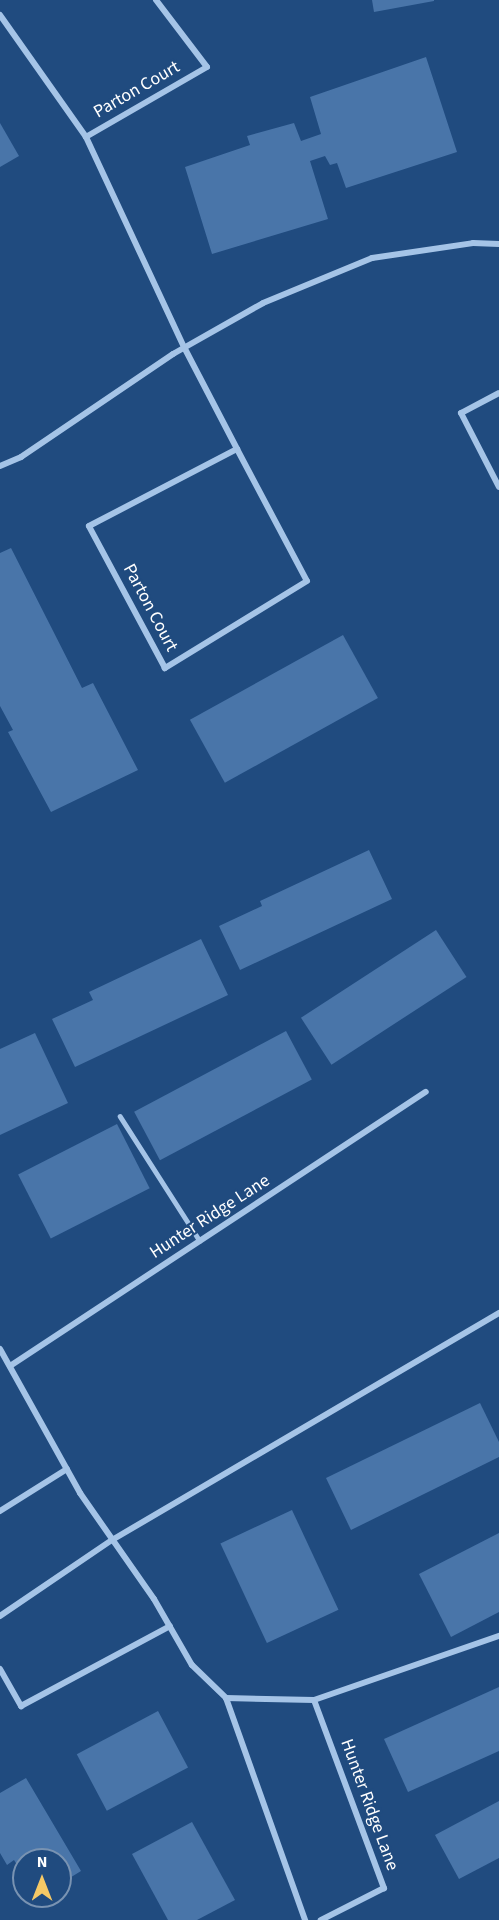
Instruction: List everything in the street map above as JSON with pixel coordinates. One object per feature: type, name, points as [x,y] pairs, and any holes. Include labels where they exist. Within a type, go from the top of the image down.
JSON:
[{"type":"street","name":"Parton Court","points":[[156,0],[207,67],[86,138],[184,347],[307,581],[165,668],[89,526],[237,449]]},
{"type":"street","points":[[0,15],[86,138]]},
{"type":"street","points":[[0,466],[21,457],[184,347],[263,303],[372,258],[473,243],[499,243]]},
{"type":"street","points":[[499,393],[460,413],[499,487]]},
{"type":"street","name":"Hunter Ridge Lane","points":[[10,1366],[426,1092]]},
{"type":"street","points":[[0,1616],[112,1539],[499,1313]]},
{"type":"street","points":[[0,1349],[67,1469],[170,1626],[192,1665],[226,1698],[305,1920]]},
{"type":"street","points":[[0,1511],[67,1469]]},
{"type":"street","points":[[0,1669],[21,1706],[170,1626]]},
{"type":"street","points":[[226,1698],[314,1700],[499,1636]]},
{"type":"street","name":"Hunter Ridge Lane","points":[[314,1700],[384,1888],[321,1920]]},
{"type":"lane","points":[[120,1116],[200,1241]]},
{"type":"building","points":[[372,0],[434,0],[434,1],[374,12]]},
{"type":"building","points":[[426,57],[457,152],[346,188],[337,163],[330,165],[325,156],[310,161],[328,219],[212,254],[185,167],[250,145],[247,136],[294,123],[301,141],[321,134],[310,97]]},
{"type":"building","points":[[0,123],[19,156],[0,167]]},
{"type":"building","points":[[11,548],[82,688],[93,683],[138,770],[51,812],[8,732],[13,730],[0,706],[0,553]]},
{"type":"building","points":[[343,635],[378,698],[225,783],[190,720]]},
{"type":"building","points":[[369,850],[392,899],[240,970],[219,926],[262,906],[260,901]]},
{"type":"building","points":[[436,930],[466,977],[331,1065],[301,1018]]},
{"type":"building","points":[[201,939],[228,995],[75,1067],[52,1019],[93,1000],[89,992]]},
{"type":"building","points":[[286,1031],[312,1080],[160,1160],[134,1112]]},
{"type":"building","points":[[35,1033],[68,1103],[0,1135],[0,1049]]},
{"type":"building","points":[[117,1124],[150,1188],[51,1239],[18,1174]]},
{"type":"building","points":[[480,1403],[499,1442],[499,1457],[351,1530],[326,1478]]},
{"type":"building","points":[[292,1510],[338,1610],[267,1643],[220,1543]]},
{"type":"building","points":[[499,1533],[499,1612],[451,1637],[419,1574]]},
{"type":"building","points":[[499,1687],[499,1751],[408,1792],[384,1739]]},
{"type":"building","points":[[158,1711],[188,1768],[107,1811],[77,1754]]},
{"type":"building","points":[[26,1778],[67,1848],[12,1848],[12,1861],[7,1865],[0,1853],[0,1793]]},
{"type":"building","points":[[499,1801],[499,1858],[459,1879],[435,1835]]},
{"type":"building","points":[[192,1822],[235,1900],[197,1920],[168,1920],[132,1854]]},
{"type":"building","points":[[72,1856],[81,1871],[72,1877]]}]
